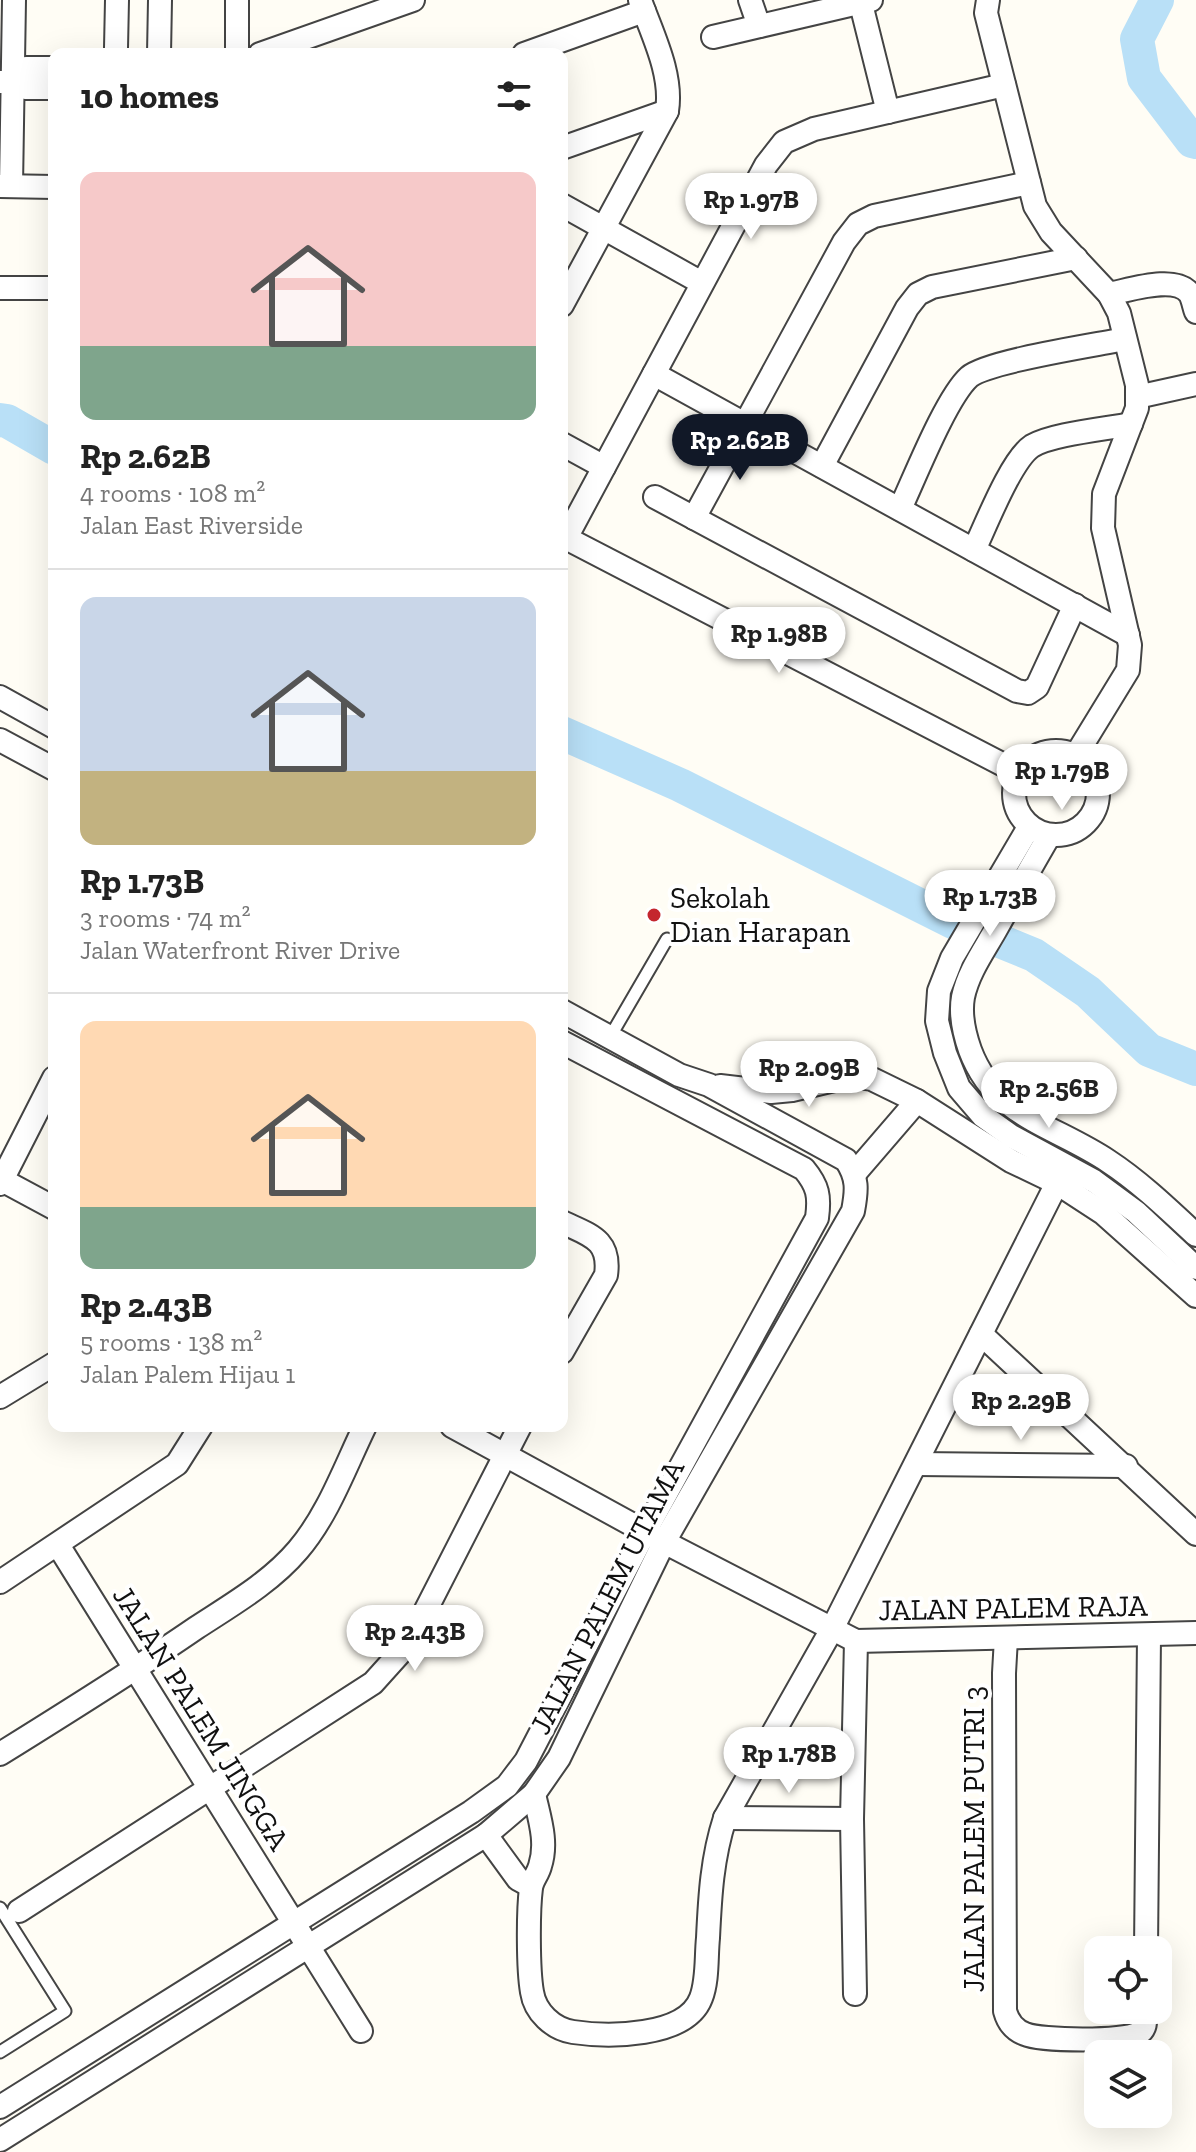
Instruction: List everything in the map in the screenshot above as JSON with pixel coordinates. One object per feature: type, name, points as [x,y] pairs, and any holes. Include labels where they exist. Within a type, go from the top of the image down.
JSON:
[{"type":"street","points":[[14,0],[6,82],[6,186],[48,187]]},
{"type":"street","points":[[116,48],[117,0]]},
{"type":"street","points":[[159,48],[160,0]]},
{"type":"street","points":[[237,0],[237,48]]},
{"type":"street","points":[[277,48],[413,0]]},
{"type":"street","points":[[750,0],[759,26]]},
{"type":"street","points":[[988,0],[986,13],[1035,206],[1051,232],[1109,294],[1119,313],[1137,385],[1137,408],[1104,494],[1103,528],[1130,645],[1128,670],[1076,755]]},
{"type":"street","points":[[713,37],[864,1],[888,112]]},
{"type":"street","points":[[539,48],[642,6],[669,95],[667,111],[568,294]]},
{"type":"street","points":[[6,82],[26,68],[48,68]]},
{"type":"street","points":[[6,82],[25,88],[48,88]]},
{"type":"street","points":[[568,530],[766,165],[784,142],[814,129],[1004,85]]},
{"type":"street","points":[[568,146],[667,111]]},
{"type":"street","points":[[694,518],[844,242],[858,224],[874,216],[1029,183]]},
{"type":"street","points":[[568,208],[702,283]]},
{"type":"street","points":[[822,466],[907,308],[918,294],[932,287],[1076,258]]},
{"type":"street","points":[[1109,294],[1169,283],[1182,286],[1191,295],[1196,312]]},
{"type":"street","points":[[0,288],[48,288]]},
{"type":"street","points":[[900,509],[954,395],[970,376],[994,366],[1125,339]]},
{"type":"street","points":[[654,374],[1128,635]]},
{"type":"street","points":[[1137,397],[1196,384]]},
{"type":"street","points":[[974,550],[1016,463],[1031,447],[1047,440],[1131,424]]},
{"type":"street","points":[[568,447],[604,467]]},
{"type":"street","points":[[655,497],[1017,691],[1028,693],[1037,687],[1075,605]]},
{"type":"street","points":[[568,539],[1019,773]]},
{"type":"street","points":[[0,697],[48,724]]},
{"type":"street","points":[[0,740],[48,766]]},
{"type":"street","points":[[1060,751],[1076,755],[1090,767],[1098,783],[1099,801],[1092,818],[1080,829],[1065,836],[1039,831],[1020,816],[1014,802],[1014,787],[1019,773],[1029,760],[1044,753],[1060,751]]},
{"type":"street","points":[[1039,831],[988,895],[952,958],[939,991],[937,1021],[945,1053],[959,1088],[983,1116],[1011,1136],[1094,1181],[1136,1212],[1196,1268]]},
{"type":"street","points":[[1039,831],[1009,906],[973,969],[963,996],[962,1019],[980,1075],[1000,1098],[1024,1115],[1107,1160],[1152,1194],[1196,1235]]},
{"type":"street","points":[[568,1014],[679,1075],[709,1085],[846,1160],[857,1180],[917,1101]]},
{"type":"street","name":"JALAN PALEM UTAMA","points":[[3,2138],[486,1835],[534,1794],[569,1738],[655,1537],[817,1218],[820,1198],[816,1184],[804,1169],[568,1045]]},
{"type":"street","points":[[709,1085],[771,1092],[851,1076],[872,1079],[917,1101],[1011,1161],[1057,1183],[1103,1213],[1196,1296]]},
{"type":"street","points":[[48,1090],[1,1181],[48,1205]]},
{"type":"street","name":"JALAN PALEM UTAMA","points":[[0,2107],[471,1812],[513,1779],[655,1537],[853,1211],[857,1180]]},
{"type":"street","points":[[534,1794],[543,1834],[541,1865],[531,1886],[532,1994],[544,2017],[567,2031],[600,2035],[656,2030],[693,2012],[701,1999],[705,1976],[712,1872],[716,1845],[725,1818],[832,1629],[1057,1183]]},
{"type":"street","points":[[568,1225],[595,1238],[605,1249],[608,1260],[606,1275],[568,1342]]},
{"type":"street","points":[[981,1334],[1196,1534]]},
{"type":"street","points":[[0,1397],[48,1368]]},
{"type":"street","points":[[0,1582],[177,1464],[197,1432]]},
{"type":"street","points":[[0,1754],[135,1670],[253,1591],[297,1551],[322,1514],[362,1432]]},
{"type":"street","name":"JALAN PALEM RAJA","points":[[463,1432],[655,1537],[856,1641],[1196,1633]]},
{"type":"street","points":[[10,1910],[363,1692],[392,1665],[419,1626],[517,1432]]},
{"type":"street","points":[[916,1464],[1126,1466]]},
{"type":"street","name":"JALAN PALEM JINGGA","points":[[58,1545],[293,1922]]},
{"type":"street","points":[[1146,1936],[1149,1636]]},
{"type":"street","name":"JALAN PALEM PUTRI 3","points":[[1006,1638],[1004,1871],[1005,2011],[1008,2020],[1015,2029],[1030,2036],[1119,2038],[1141,2032],[1145,2024]]},
{"type":"street","points":[[855,1994],[852,1819],[856,1641]]},
{"type":"street","points":[[725,1818],[852,1819]]},
{"type":"street","points":[[486,1835],[508,1868],[518,1879],[531,1886]]},
{"type":"street","points":[[293,1922],[361,2031]]},
{"type":"lane","points":[[610,1037],[667,939]]},
{"type":"lane","points":[[0,2052],[65,2011],[10,1910]]},
{"type":"waterway","points":[[1157,0],[1137,39],[1144,78],[1192,141],[1196,142]]},
{"type":"waterway","points":[[0,420],[48,445]]},
{"type":"waterway","points":[[568,736],[680,785],[953,922],[1034,955],[1088,992],[1149,1050],[1196,1069]]},
{"type":"place","name":"Sekolah Dian Harapan","points":[[654,915]]}]
